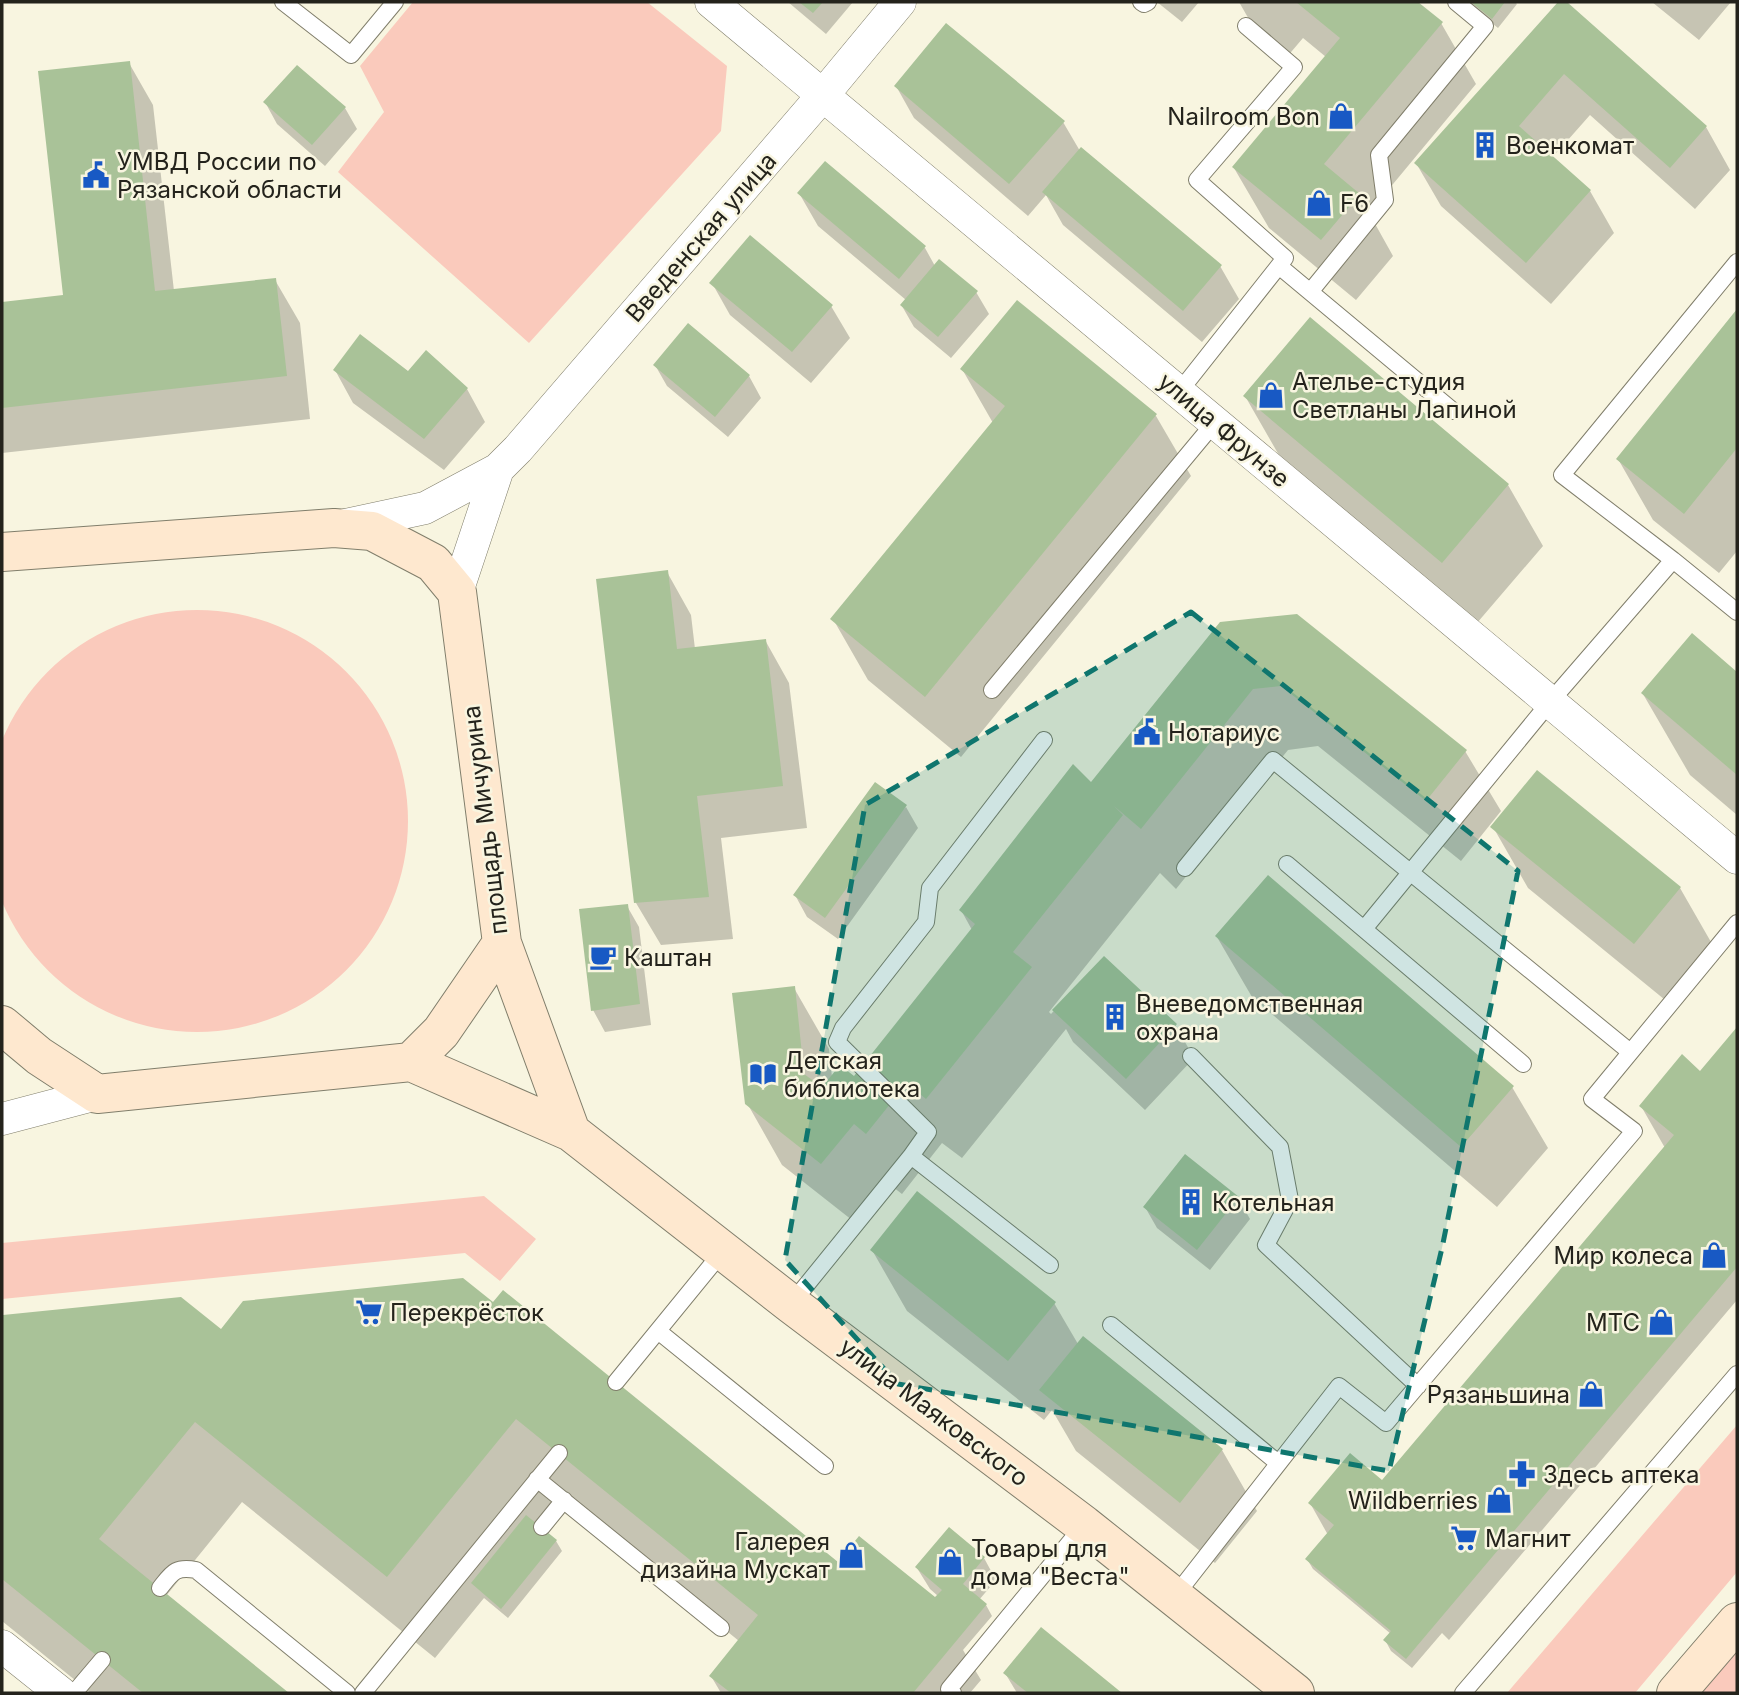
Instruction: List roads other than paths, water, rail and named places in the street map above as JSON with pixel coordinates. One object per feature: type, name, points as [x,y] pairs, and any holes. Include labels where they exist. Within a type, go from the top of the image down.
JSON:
[{"type":"street","name":"улица Фрунзе","points":[[711,2],[1737,858]]},
{"type":"street","name":"Введенская улица","points":[[334,528],[425,508],[498,469],[519,449],[900,2]]},
{"type":"street","name":"Введенская улица","points":[[457,592],[498,469]]},
{"type":"street","points":[[2,552],[334,528],[372,531],[433,563],[457,592]]},
{"type":"street","name":"площадь Мичурина","points":[[411,1062],[441,1032],[502,943],[457,592]]},
{"type":"street","points":[[502,943],[571,1132]]},
{"type":"street","points":[[2,1025],[38,1056],[97,1094]]},
{"type":"street","points":[[2,1119],[97,1094],[411,1062]]},
{"type":"street","name":"улица Маяковского","points":[[411,1062],[571,1132],[791,1304],[1084,1525],[1295,1693]]},
{"type":"street","points":[[1676,1693],[1737,1622]]},
{"type":"street","points":[[2,1646],[61,1693]]},
{"type":"lane","points":[[284,2],[351,55],[395,2]]},
{"type":"lane","points":[[1141,2],[1147,2]]},
{"type":"lane","points":[[1310,292],[1385,200],[1379,155],[1485,26],[1456,2]]},
{"type":"lane","points":[[1179,392],[1285,258],[1197,180],[1294,67],[1245,26]]},
{"type":"lane","points":[[1737,262],[1562,475],[1737,612]]},
{"type":"lane","points":[[1279,266],[1453,411]]},
{"type":"lane","points":[[992,690],[1215,422]]},
{"type":"lane","points":[[1364,929],[1550,702],[1673,560]]},
{"type":"lane","points":[[791,1304],[928,1132],[837,1042],[844,1028],[926,922],[930,888],[1044,740]]},
{"type":"lane","points":[[1185,868],[1273,760],[1629,1052]]},
{"type":"lane","points":[[1287,864],[1523,1064]]},
{"type":"lane","points":[[1175,1596],[1339,1386],[1386,1423],[1634,1131],[1592,1099],[1737,923]]},
{"type":"lane","points":[[1191,1056],[1280,1147],[1290,1200],[1266,1245],[1418,1386]]},
{"type":"lane","points":[[911,1156],[1050,1265]]},
{"type":"lane","points":[[616,1382],[723,1251]]},
{"type":"lane","points":[[1111,1325],[1278,1463]]},
{"type":"lane","points":[[658,1331],[825,1466]]},
{"type":"lane","points":[[1463,1693],[1737,1374]]},
{"type":"lane","points":[[363,1693],[559,1453]]},
{"type":"lane","points":[[537,1479],[721,1628]]},
{"type":"lane","points":[[542,1527],[564,1500]]},
{"type":"lane","points":[[949,1692],[1084,1525]]},
{"type":"lane","points":[[160,1588],[173,1572],[183,1567],[196,1570],[347,1693]]},
{"type":"lane","points":[[74,1693],[102,1660]]},
{"type":"place","name":"Nailroom Bon","points":[[1341,116]]},
{"type":"place","name":"Военкомат","points":[[1485,145]]},
{"type":"place","name":"УМВД России по Рязанской области","points":[[96,175]]},
{"type":"place","name":"F6","points":[[1319,203]]},
{"type":"place","name":"Ателье-студия Светланы Лапиной","points":[[1271,395]]},
{"type":"place","name":"Нотариус","points":[[1147,732]]},
{"type":"place","name":"Каштан","points":[[603,957]]},
{"type":"place","name":"Вневедомственная охрана","points":[[1115,1017]]},
{"type":"place","name":"Детская библиотека","points":[[763,1074]]},
{"type":"place","name":"Котельная","points":[[1191,1202]]},
{"type":"place","name":"Мир колеса","points":[[1714,1255]]},
{"type":"place","name":"Перекрёсток","points":[[369,1312]]},
{"type":"place","name":"МТС","points":[[1661,1322]]},
{"type":"place","name":"Рязаньшина","points":[[1591,1394]]},
{"type":"place","name":"Здесь аптека","points":[[1522,1474]]},
{"type":"place","name":"Wildberries","points":[[1499,1500]]},
{"type":"place","name":"Магнит","points":[[1464,1538]]},
{"type":"place","name":"Галерея дизайна Мускат","points":[[851,1555]]},
{"type":"place","name":"Товары для дома \"Веста\"","points":[[950,1562]]}]
